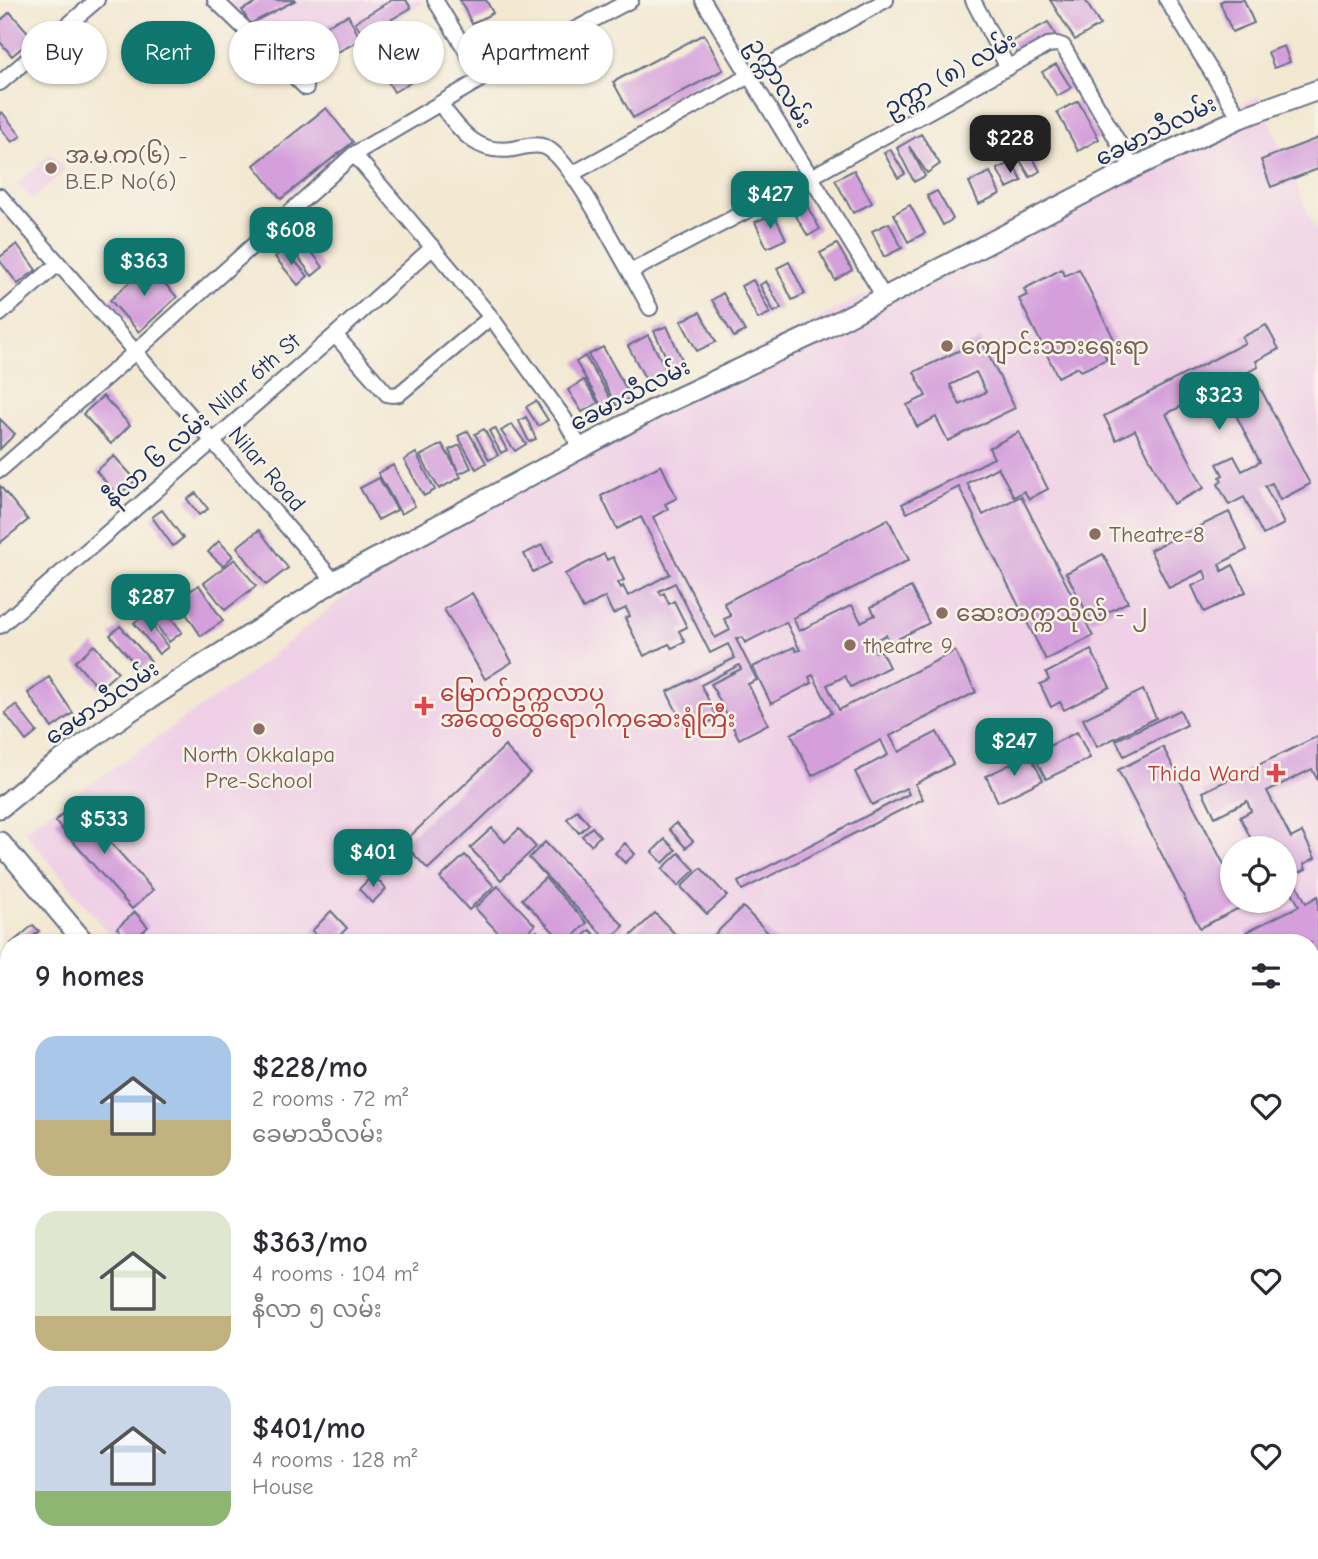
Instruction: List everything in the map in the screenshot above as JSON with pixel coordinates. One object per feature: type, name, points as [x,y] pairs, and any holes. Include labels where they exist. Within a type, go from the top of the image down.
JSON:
[{"type":"main road","name":"ခေမာသီလမ်း","points":[[0,808],[39,776],[130,712],[334,581],[656,408],[812,335],[1133,168],[1240,118],[1318,90]]},
{"type":"main road","points":[[0,842],[77,934]]},
{"type":"street","points":[[0,83],[97,0]]},
{"type":"street","points":[[215,0],[306,88]]},
{"type":"street","points":[[435,0],[458,37]]},
{"type":"street","points":[[591,21],[631,0]]},
{"type":"street","name":"ဥက္ကာလမ်း","points":[[703,0],[884,297]]},
{"type":"street","points":[[572,174],[887,0]]},
{"type":"street","points":[[973,0],[1007,68]]},
{"type":"street","points":[[1167,0],[1240,118]]},
{"type":"street","name":"ဥက္ကာ (၈) လမ်း","points":[[630,272],[811,177],[1048,45],[1063,46],[1133,168]]},
{"type":"street","points":[[0,470],[354,154],[473,84]]},
{"type":"street","points":[[440,104],[460,129],[481,146],[492,150],[505,150],[532,145],[544,146],[552,151],[572,174],[650,308]]},
{"type":"street","points":[[354,154],[491,317],[564,418],[580,448]]},
{"type":"street","name":"Nilar Road","points":[[2,202],[334,581]]},
{"type":"street","name":"နီလာ ၆ လမ်း Nilar 6th St","points":[[0,626],[335,335],[432,247]]},
{"type":"street","points":[[0,314],[58,264]]},
{"type":"street","points":[[335,335],[387,394],[393,395],[398,394],[491,317]]},
{"type":"shaded area","points":[[232,0],[419,0],[422,4],[391,21],[353,21],[353,42],[339,50],[339,21],[242,21],[227,6]]},
{"type":"shaded area","name":"ဆေးတက္ကသိုလ် - ၂","points":[[1259,95],[1318,236],[1318,934],[109,934],[23,830],[249,674],[466,497]]},
{"type":"shaded area","points":[[51,154],[65,170],[32,200],[17,184]]},
{"type":"building","points":[[261,0],[296,0],[256,21],[248,21],[242,10]]},
{"type":"building","points":[[392,0],[406,0],[411,8],[389,21],[357,21]]},
{"type":"building","points":[[460,0],[486,0],[493,13],[478,21],[470,21]]},
{"type":"building","points":[[1050,0],[1085,0],[1100,25],[1075,40]]},
{"type":"building","points":[[1244,0],[1254,23],[1232,32],[1220,2]]},
{"type":"building","points":[[10,12],[21,24],[21,48],[12,56],[0,42],[0,21]]},
{"type":"building","points":[[348,15],[353,25],[353,44],[339,51],[339,21],[336,21]]},
{"type":"building","points":[[1048,22],[1057,38],[1020,58],[1011,42]]},
{"type":"building","points":[[704,34],[723,70],[633,118],[613,82]]},
{"type":"building","points":[[1284,46],[1290,62],[1274,68],[1268,52]]},
{"type":"building","points":[[1056,64],[1071,88],[1057,96],[1042,72]]},
{"type":"building","points":[[389,84],[408,84],[394,92]]},
{"type":"building","points":[[1078,101],[1099,139],[1078,151],[1057,112]]},
{"type":"building","points":[[326,108],[353,142],[281,199],[254,165]]},
{"type":"building","points":[[2,112],[21,136],[12,142],[0,127]]},
{"type":"building","points":[[921,134],[940,164],[927,173],[909,146],[925,176],[914,182],[897,148]]},
{"type":"building","points":[[1318,138],[1318,169],[1271,187],[1261,160]]},
{"type":"building","points":[[890,149],[905,174],[898,178],[884,153]]},
{"type":"building","points":[[1028,149],[1040,171],[1030,177],[1017,155]]},
{"type":"building","points":[[1012,162],[1022,181],[1007,188],[997,169]]},
{"type":"building","points":[[854,170],[872,203],[853,213],[835,180]]},
{"type":"building","points":[[990,172],[1000,194],[979,204],[969,182]]},
{"type":"building","points":[[937,191],[953,219],[943,225],[927,196]]},
{"type":"building","points":[[803,199],[820,229],[808,236],[790,206]]},
{"type":"building","points":[[910,205],[925,233],[908,242],[894,214]]},
{"type":"building","points":[[774,214],[786,239],[767,248],[755,222]]},
{"type":"building","points":[[889,223],[902,248],[884,257],[872,231]]},
{"type":"building","points":[[299,235],[323,267],[312,276],[288,243]]},
{"type":"building","points":[[17,244],[36,270],[18,284],[0,261],[0,257]]},
{"type":"building","points":[[837,244],[852,270],[835,280],[820,253]]},
{"type":"building","points":[[284,249],[308,276],[298,285],[275,257]]},
{"type":"building","points":[[789,262],[805,294],[792,300],[777,268]]},
{"type":"building","points":[[148,265],[177,297],[139,332],[110,300]]},
{"type":"building","points":[[1062,269],[1065,276],[1079,269],[1118,347],[1104,354],[1107,359],[1081,371],[1078,367],[1058,377],[1019,299],[1027,295],[1024,289]]},
{"type":"building","points":[[753,280],[770,313],[758,319],[741,286]]},
{"type":"building","points":[[766,281],[781,308],[774,312],[760,285]]},
{"type":"building","points":[[723,293],[745,331],[734,337],[712,300]]},
{"type":"building","points":[[700,312],[716,342],[697,351],[681,321]]},
{"type":"building","points":[[1266,325],[1279,349],[1256,361],[1258,367],[1244,374],[1248,382],[1255,378],[1310,484],[1280,500],[1272,483],[1265,486],[1284,524],[1263,535],[1244,497],[1229,505],[1218,484],[1223,475],[1217,464],[1234,456],[1242,471],[1260,462],[1221,386],[1166,414],[1204,488],[1173,504],[1135,430],[1116,440],[1104,416],[1245,343],[1242,337]]},
{"type":"building","points":[[667,326],[684,364],[672,370],[654,331]]},
{"type":"building","points":[[648,335],[667,371],[647,382],[628,346]]},
{"type":"building","points":[[981,340],[1015,408],[948,441],[936,417],[917,427],[907,405],[926,396],[914,372]],"holes":[[[976,372],[986,392],[960,405],[950,385]]]},
{"type":"building","points":[[603,347],[631,397],[617,406],[588,355]]},
{"type":"building","points":[[585,356],[613,403],[603,408],[576,362]]},
{"type":"building","points":[[584,380],[598,403],[582,412],[568,390]]},
{"type":"building","points":[[103,396],[130,425],[111,444],[83,414]]},
{"type":"building","points":[[536,401],[548,420],[538,426],[526,407]]},
{"type":"building","points":[[526,417],[536,439],[529,442],[519,421]]},
{"type":"building","points":[[0,419],[15,434],[0,449]]},
{"type":"building","points":[[512,424],[526,444],[515,451],[501,431]]},
{"type":"building","points":[[495,428],[507,450],[501,453],[489,431]]},
{"type":"building","points":[[484,429],[498,455],[489,460],[475,434]]},
{"type":"building","points":[[468,431],[486,463],[476,469],[458,436]]},
{"type":"building","points":[[1019,432],[1048,489],[1029,499],[1024,491],[1014,497],[998,467],[967,483],[983,515],[1021,496],[1093,636],[1046,660],[959,487],[907,513],[902,504],[994,458],[989,448]]},
{"type":"building","points":[[442,444],[461,477],[439,489],[420,456]]},
{"type":"building","points":[[460,445],[471,468],[459,474],[449,450]]},
{"type":"building","points":[[416,453],[435,490],[424,496],[404,460]]},
{"type":"building","points":[[114,456],[136,480],[118,496],[96,471]]},
{"type":"building","points":[[393,465],[415,506],[401,514],[378,473]]},
{"type":"building","points":[[661,465],[677,498],[665,504],[668,509],[653,517],[715,638],[730,630],[724,619],[731,616],[724,603],[888,519],[909,560],[793,618],[799,631],[852,605],[861,622],[875,615],[871,607],[911,587],[929,623],[890,643],[886,635],[871,642],[876,652],[880,649],[889,667],[851,687],[845,676],[827,685],[839,710],[955,651],[976,692],[890,736],[899,752],[937,732],[953,764],[915,784],[923,799],[742,890],[738,882],[909,794],[906,788],[872,805],[855,772],[888,755],[881,740],[812,776],[791,734],[832,713],[813,675],[809,677],[812,683],[771,704],[753,667],[794,647],[796,651],[800,650],[786,622],[745,643],[742,637],[736,639],[757,680],[748,684],[768,724],[739,739],[711,684],[741,669],[739,665],[701,685],[717,718],[688,734],[667,692],[735,658],[728,644],[710,653],[675,583],[659,591],[661,595],[664,593],[669,604],[674,601],[687,627],[679,631],[685,642],[672,648],[669,644],[644,656],[625,618],[630,616],[626,608],[613,614],[605,597],[583,609],[565,574],[604,554],[607,560],[613,557],[624,580],[618,583],[621,588],[623,586],[628,596],[670,574],[641,517],[617,529],[601,496]]},
{"type":"building","points":[[379,478],[397,510],[378,520],[360,488]]},
{"type":"building","points":[[0,486],[28,520],[0,543]]},
{"type":"building","points":[[196,493],[208,509],[199,515],[187,499]]},
{"type":"building","points":[[162,510],[183,538],[173,546],[152,517]]},
{"type":"building","points":[[1229,512],[1247,550],[1219,564],[1222,571],[1233,565],[1246,592],[1204,612],[1192,586],[1207,579],[1204,571],[1169,588],[1150,550]]},
{"type":"building","points":[[259,530],[288,568],[266,585],[237,547]]},
{"type":"building","points":[[219,541],[233,556],[223,566],[208,552]]},
{"type":"building","points":[[542,545],[551,563],[533,572],[524,554]]},
{"type":"building","points":[[1103,554],[1128,602],[1091,621],[1066,573]]},
{"type":"building","points":[[235,559],[256,586],[225,610],[204,583]]},
{"type":"building","points":[[199,585],[223,621],[201,636],[177,600]]},
{"type":"building","points":[[472,593],[512,662],[485,679],[444,609]]},
{"type":"building","points":[[160,603],[182,632],[169,642],[147,613]]},
{"type":"building","points":[[144,615],[168,647],[159,654],[134,623]]},
{"type":"building","points":[[120,626],[151,661],[140,670],[110,635]]},
{"type":"building","points":[[94,645],[118,672],[99,689],[75,662]]},
{"type":"building","points":[[1091,650],[1110,687],[1064,710],[1060,702],[1051,707],[1040,684],[1049,680],[1046,673]]},
{"type":"building","points":[[49,677],[73,713],[52,728],[28,693]]},
{"type":"building","points":[[1143,690],[1156,718],[1097,747],[1083,719]]},
{"type":"building","points":[[16,705],[37,732],[26,741],[5,713]]},
{"type":"building","points":[[1180,710],[1187,725],[1124,756],[1116,740]]},
{"type":"building","points":[[1077,732],[1090,758],[1046,779],[1033,754]]},
{"type":"building","points":[[1318,736],[1318,781],[1312,769],[1267,791],[1290,836],[1250,836],[1240,817],[1251,811],[1247,801],[1215,817],[1203,792]]},
{"type":"building","points":[[505,746],[530,773],[428,869],[403,843]]},
{"type":"building","points":[[1163,747],[1220,857],[1220,913],[1229,913],[1200,928],[1118,770]]},
{"type":"building","points":[[1030,755],[1043,780],[998,802],[986,776]]},
{"type":"building","points":[[75,803],[153,890],[132,909],[55,821]]},
{"type":"building","points":[[577,810],[589,824],[579,833],[567,819]]},
{"type":"building","points":[[676,823],[693,841],[686,848],[669,829]]},
{"type":"building","points":[[592,827],[600,836],[591,845],[582,836]]},
{"type":"building","points":[[492,828],[505,842],[519,829],[536,847],[501,880],[470,848]]},
{"type":"building","points":[[1302,832],[1315,858],[1304,864],[1306,869],[1297,874],[1297,836],[1295,836]]},
{"type":"building","points":[[665,839],[676,850],[663,863],[652,852]]},
{"type":"building","points":[[545,842],[624,926],[615,934],[601,934],[529,858]]},
{"type":"building","points":[[625,843],[635,854],[625,863],[615,853]]},
{"type":"building","points":[[679,853],[695,870],[678,886],[662,869]]},
{"type":"building","points":[[465,855],[494,886],[469,910],[440,878]]},
{"type":"building","points":[[701,868],[727,896],[707,914],[681,887]]},
{"type":"building","points":[[373,875],[386,889],[372,903],[359,889]]},
{"type":"building","points":[[545,878],[587,923],[575,934],[555,934],[522,899]]},
{"type":"building","points":[[1297,884],[1306,903],[1318,896],[1318,934],[1246,932],[1285,913],[1297,913]]},
{"type":"building","points":[[498,886],[535,925],[526,934],[500,934],[475,908]]},
{"type":"building","points":[[743,907],[769,934],[715,934]]},
{"type":"building","points":[[331,911],[347,928],[341,934],[315,934],[312,931]]},
{"type":"building","points":[[135,912],[148,927],[140,934],[122,934],[117,928]]},
{"type":"building","points":[[655,913],[675,934],[633,934]]},
{"type":"building","points":[[33,925],[39,931],[36,934],[22,934]]},
{"type":"place","name":"အ.မ.က(၆) - B.E.P No(6)","points":[[51,168]]},
{"type":"place","name":"ကျောင်းသားရေးရာ","points":[[947,346]]},
{"type":"place","name":"Theatre-8","points":[[1095,534]]},
{"type":"place","name":"ဆေးတက္ကသိုလ် - ၂","points":[[942,613]]},
{"type":"place","name":"theatre 9","points":[[850,645]]},
{"type":"place","name":"မြောက်ဥက္ကလာပ အထွေထွေရောဂါကုဆေးရုံကြီး","points":[[424,706]]},
{"type":"place","name":"North Okkalapa Pre-School","points":[[259,729]]},
{"type":"place","name":"Thida Ward","points":[[1276,773]]}]
